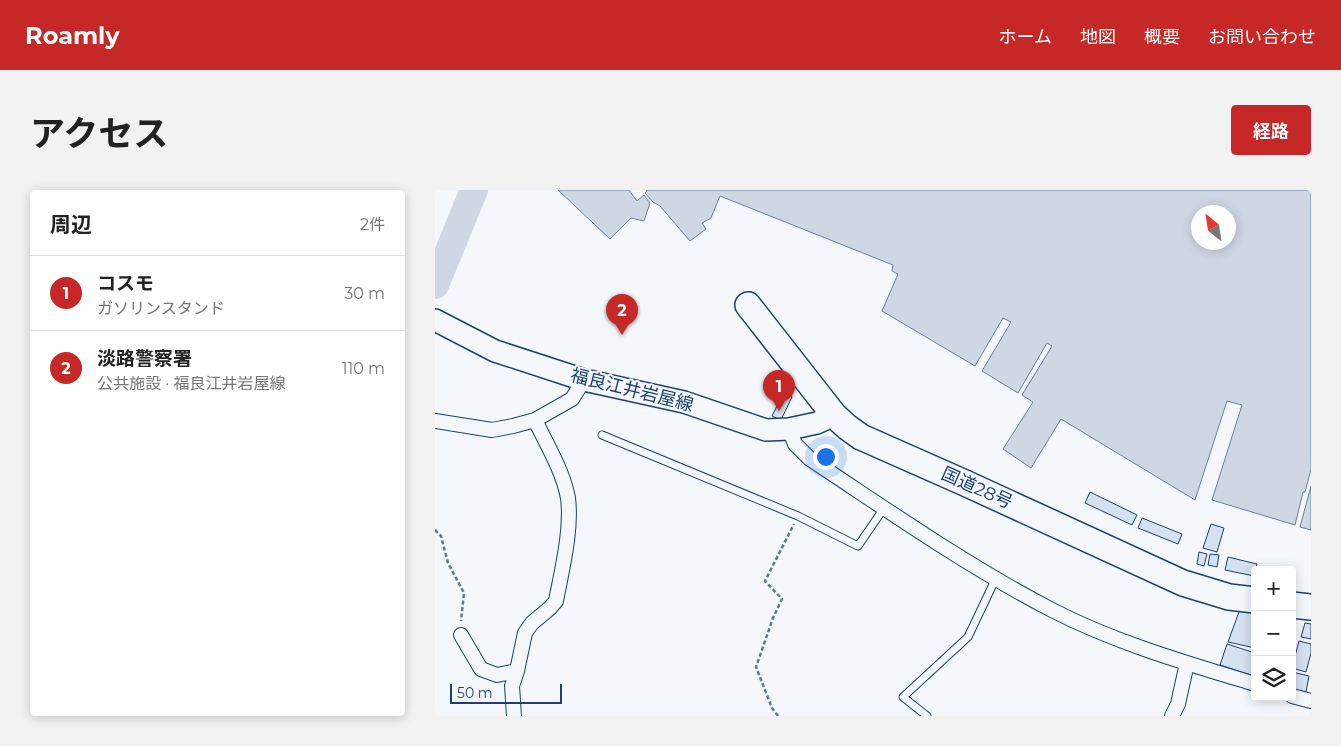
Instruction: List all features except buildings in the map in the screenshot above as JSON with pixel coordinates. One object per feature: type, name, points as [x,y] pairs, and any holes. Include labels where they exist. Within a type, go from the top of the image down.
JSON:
[{"type":"highway","name":"国道28号","points":[[748,305],[834,416],[861,437],[965,482],[1183,583],[1229,597],[1251,600]]},
{"type":"highway","points":[[1296,605],[1311,607]]},
{"type":"main road","name":"福良江井岩屋線","points":[[435,320],[495,351],[584,380],[684,402],[766,430],[789,429],[817,423],[834,416]]},
{"type":"street","points":[[435,420],[492,430],[513,426],[535,420],[571,399],[584,380]]},
{"type":"street","points":[[514,716],[512,686],[525,633],[532,623],[551,608],[556,601],[567,538],[568,498],[561,476],[535,420]]},
{"type":"street","points":[[789,429],[795,444],[810,459],[996,578],[1052,610],[1124,641],[1251,683]]},
{"type":"street","points":[[461,635],[481,669],[497,675],[517,671]]},
{"type":"street","points":[[1172,716],[1178,704],[1187,663]]},
{"type":"street","points":[[1296,697],[1311,701]]},
{"type":"lane","points":[[602,435],[798,516],[858,546],[885,508]]},
{"type":"lane","points":[[927,716],[903,697],[968,637],[996,578]]},
{"type":"path","points":[[778,716],[772,708],[756,667],[773,618],[782,599],[765,581],[798,516]]},
{"type":"path","points":[[435,530],[441,536],[448,563],[464,593],[461,635]]},
{"type":"shaded area","points":[[558,190],[629,190],[637,201],[644,195],[650,203],[644,221],[631,218],[610,239]]},
{"type":"shaded area","points":[[646,190],[1311,190],[1311,469],[1295,525],[1212,500],[1242,405],[1227,401],[1195,500],[1061,419],[1031,468],[1003,449],[1033,402],[1022,395],[1052,346],[1047,343],[1018,393],[982,371],[1011,322],[1003,318],[975,366],[882,311],[898,274],[892,271],[893,265],[720,196],[711,218],[702,223],[706,229],[690,241],[660,206],[653,202],[645,193]]},
{"type":"shaded area","points":[[1311,486],[1311,530],[1300,527]]},
{"type":"waterway","points":[[435,285],[474,190]]},
{"type":"place","name":"淡路警察署","points":[[622,335]]},
{"type":"place","name":"コスモ","points":[[779,411]]}]
